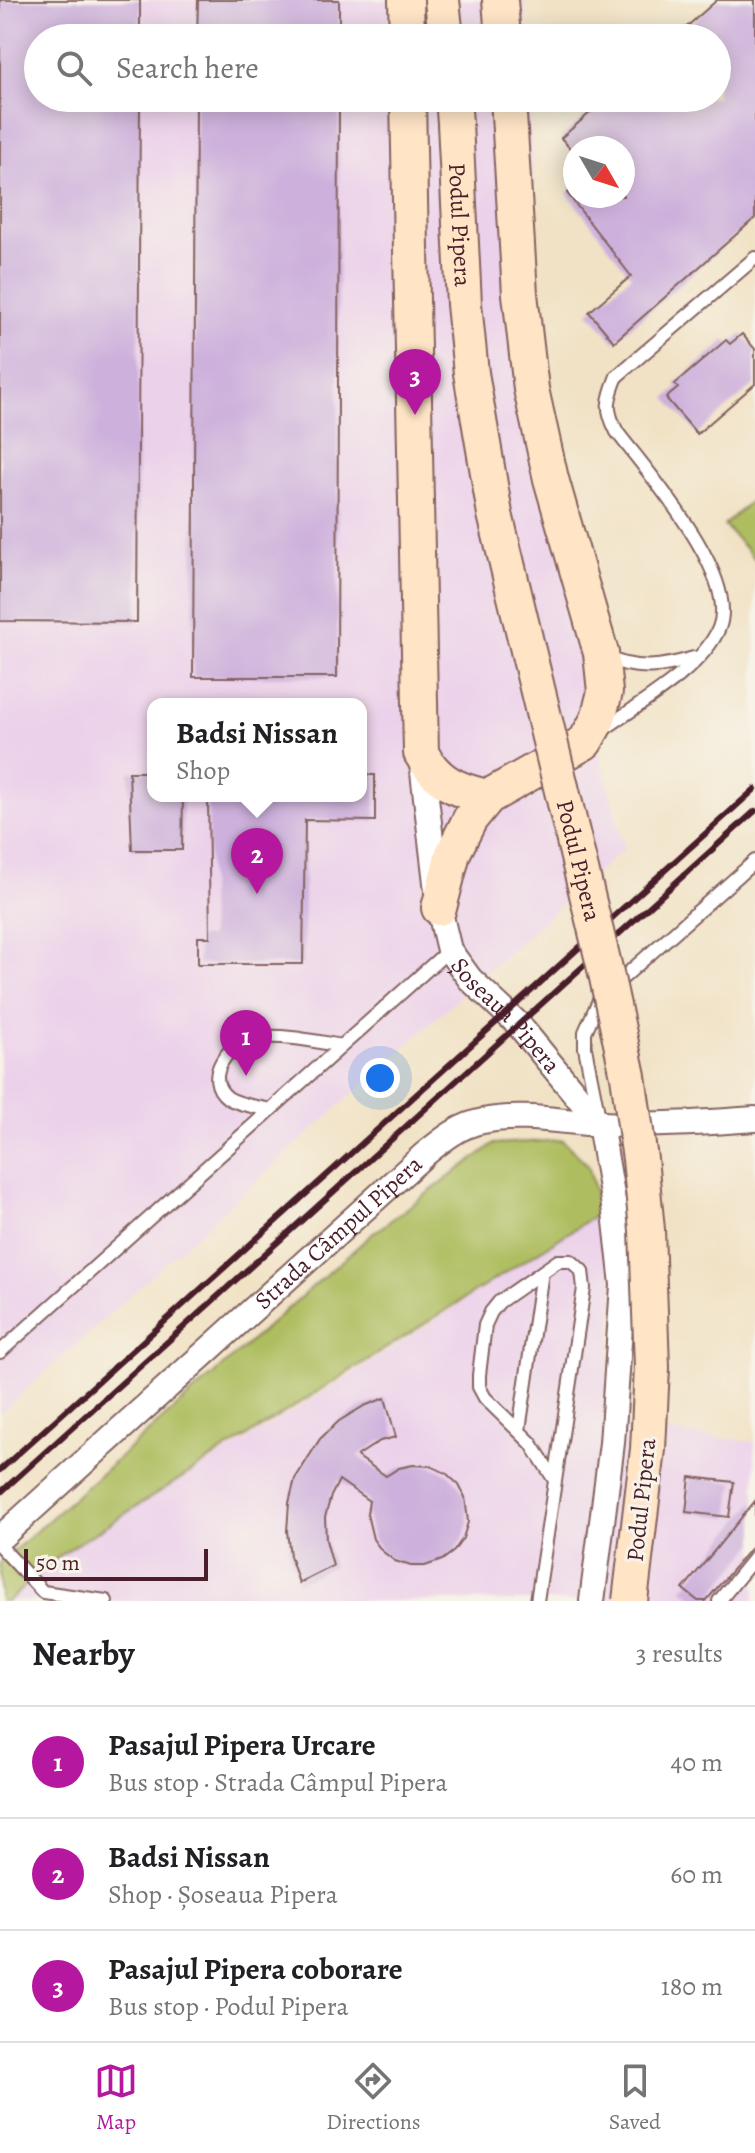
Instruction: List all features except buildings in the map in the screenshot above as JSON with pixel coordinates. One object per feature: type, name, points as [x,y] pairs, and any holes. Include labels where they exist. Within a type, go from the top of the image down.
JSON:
[{"type":"main road","points":[[406,0],[407,24]]},
{"type":"main road","points":[[442,0],[445,24]]},
{"type":"main road","points":[[456,24],[457,0]]},
{"type":"main road","points":[[500,0],[502,24]]},
{"type":"main road","points":[[408,112],[421,753],[428,766],[446,783],[465,792],[488,797]]},
{"type":"main road","name":"Podul Pipera","points":[[454,112],[464,304],[480,438],[499,530],[606,973],[628,1076],[640,1159],[648,1243],[652,1367],[648,1449],[630,1601]]},
{"type":"main road","points":[[439,908],[457,844],[470,819],[488,797],[585,742],[603,705],[605,676],[601,653],[551,479],[531,389],[520,294],[509,112]]},
{"type":"street","name":"Șoseaua Pipera","points":[[421,753],[439,908],[449,950],[470,979],[518,1024],[600,1124]]},
{"type":"street","name":"Strada Câmpul Pipera","points":[[0,1538],[441,1141],[460,1128],[502,1118],[600,1124],[689,1124],[755,1119]]},
{"type":"street","points":[[592,1601],[612,1443],[623,1285],[615,1212],[600,1124]]},
{"type":"lane","points":[[585,742],[667,684],[697,658],[719,628],[722,611],[721,593],[699,542],[617,432],[608,414],[609,395],[617,376],[755,258]]},
{"type":"lane","points":[[601,653],[618,662],[642,667],[668,666],[697,658]]},
{"type":"lane","points":[[600,1124],[585,1048],[585,1032],[600,998],[755,861]]},
{"type":"lane","points":[[0,1352],[449,950]]},
{"type":"lane","points":[[270,1110],[227,1097],[220,1087],[221,1060],[229,1050],[242,1041],[272,1037],[342,1046]]},
{"type":"lane","points":[[537,1601],[584,1288],[582,1271],[571,1261],[558,1261],[499,1302],[485,1325],[479,1387],[485,1398],[519,1430],[554,1479]]},
{"type":"lane","points":[[519,1430],[542,1272]]},
{"type":"lane","points":[[0,1546],[43,1592],[106,1601]]},
{"type":"lane","points":[[719,1601],[755,1557]]},
{"type":"shaded area","points":[[0,0],[525,0],[526,24],[24,24],[24,112],[530,112],[539,358],[554,423],[599,752],[624,848],[0,1413]]},
{"type":"shaded area","points":[[601,1212],[612,1254],[614,1307],[603,1425],[755,1442],[755,1601],[8,1601],[60,1555],[343,1380]]},
{"type":"green space","points":[[755,497],[755,559],[724,525]]},
{"type":"green space","points":[[562,1140],[588,1165],[601,1212],[60,1555],[8,1601],[0,1601],[0,1563],[371,1235],[494,1144]]},
{"type":"railway","points":[[0,1470],[755,789]]},
{"type":"railway","points":[[0,1493],[755,811]]},
{"type":"place","name":"Pasajul Pipera coborare","points":[[415,415]]},
{"type":"place","name":"Badsi Nissan","points":[[257,894]]},
{"type":"place","name":"Pasajul Pipera Urcare","points":[[246,1076]]}]
